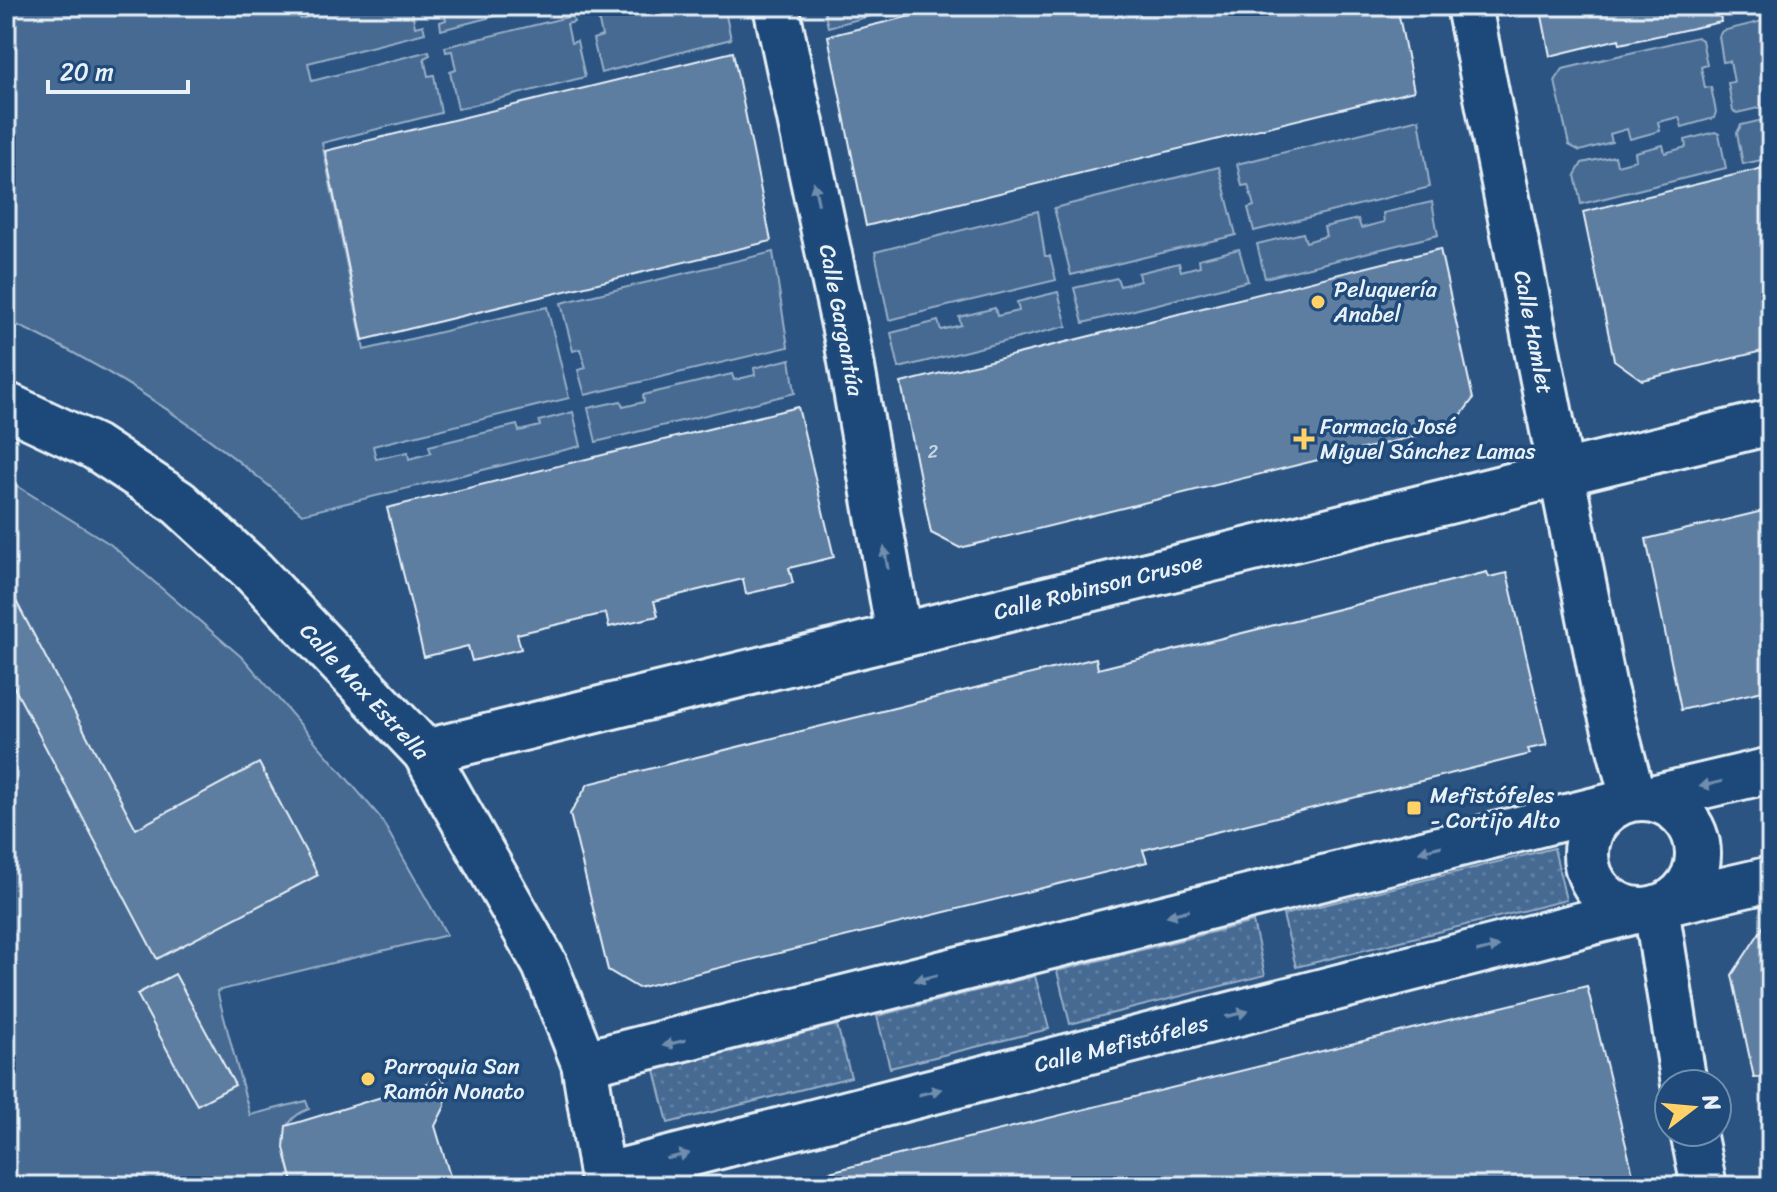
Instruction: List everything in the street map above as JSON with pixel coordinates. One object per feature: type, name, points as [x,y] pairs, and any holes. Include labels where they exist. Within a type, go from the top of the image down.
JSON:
[{"type":"street","name":"Calle Gargantúa","points":[[776,6],[847,339],[899,635]]},
{"type":"street","name":"Calle Hamlet","points":[[1469,6],[1604,688],[1633,800]]},
{"type":"street","name":"Calle Max Estrella","points":[[6,405],[95,447],[178,502],[253,571],[425,752],[545,965],[584,1063],[603,1181]]},
{"type":"street","name":"Calle Robinson Crusoe","points":[[425,752],[1771,422]]},
{"type":"street","points":[[584,1063],[1633,800],[1771,770]]},
{"type":"street","points":[[1633,800],[1673,807],[1689,822],[1698,844],[1697,867],[1688,887],[1655,907],[1619,905],[1602,893],[1591,876],[1587,856],[1589,836],[1599,818],[1633,800]]},
{"type":"street","name":"Calle Mefistófeles","points":[[603,1181],[1771,879]]},
{"type":"street","points":[[1655,907],[1681,1068]]},
{"type":"street","points":[[1696,1148],[1704,1186]]},
{"type":"shaded area","points":[[6,6],[297,6],[300,19],[352,6],[411,6],[415,27],[423,25],[425,33],[308,63],[312,81],[429,51],[430,55],[424,58],[428,76],[434,75],[441,113],[322,143],[364,350],[547,307],[569,398],[373,446],[376,459],[408,452],[409,459],[431,453],[429,446],[517,425],[519,431],[540,426],[539,421],[573,412],[581,446],[302,514],[234,458],[162,406],[86,360],[6,320]]},
{"type":"shaded area","points":[[443,6],[535,6],[441,30],[440,22],[446,20]]},
{"type":"shaded area","points":[[610,6],[724,6],[731,39],[601,73],[593,39],[602,36],[598,17],[589,19],[588,11]]},
{"type":"shaded area","points":[[823,6],[909,6],[828,27]]},
{"type":"shaded area","points":[[572,16],[574,22],[567,24],[571,43],[577,41],[585,77],[458,109],[450,72],[456,70],[452,51],[446,52],[445,47]]},
{"type":"shaded area","points":[[1771,19],[1771,105],[1737,113],[1733,111],[1728,83],[1734,82],[1730,61],[1723,62],[1719,36],[1722,31]]},
{"type":"shaded area","points":[[1697,37],[1702,40],[1707,65],[1701,67],[1705,88],[1711,87],[1716,112],[1714,118],[1682,127],[1679,117],[1658,122],[1660,131],[1630,139],[1627,129],[1610,134],[1612,142],[1580,151],[1569,145],[1555,81],[1563,69]]},
{"type":"shaded area","points":[[1771,118],[1771,158],[1743,164],[1737,133],[1741,125]]},
{"type":"shaded area","points":[[1419,119],[1430,187],[1254,231],[1248,208],[1254,206],[1248,185],[1242,186],[1237,164]]},
{"type":"shaded area","points":[[1715,132],[1719,134],[1726,168],[1581,204],[1575,175],[1582,163],[1615,156],[1617,165],[1636,160],[1635,152],[1663,145],[1665,153],[1686,147],[1685,140]]},
{"type":"shaded area","points":[[1219,167],[1236,235],[1071,275],[1054,208]]},
{"type":"shaded area","points":[[1432,202],[1438,235],[1265,278],[1257,244],[1303,233],[1306,242],[1326,236],[1324,227],[1358,219],[1361,228],[1384,222],[1383,213]]},
{"type":"shaded area","points":[[1038,211],[1045,256],[1050,256],[1056,280],[889,320],[875,252]]},
{"type":"shaded area","points":[[1239,249],[1248,281],[1083,323],[1074,288],[1117,278],[1120,286],[1140,281],[1138,273],[1179,263],[1181,271],[1200,266],[1199,259]]},
{"type":"shaded area","points":[[773,252],[788,347],[585,395],[578,370],[586,368],[580,349],[573,351],[561,303]]},
{"type":"shaded area","points":[[1058,292],[1067,326],[899,368],[891,333],[938,321],[941,330],[961,325],[959,317],[995,308],[997,316],[1019,311],[1017,302]]},
{"type":"shaded area","points":[[790,359],[795,393],[596,442],[588,408],[621,401],[623,407],[644,402],[643,395],[732,374],[734,380],[755,375],[754,368]]},
{"type":"shaded area","points":[[6,479],[110,544],[245,660],[380,817],[447,935],[217,991],[250,1115],[306,1101],[309,1109],[297,1115],[286,1132],[285,1153],[294,1186],[6,1186]]},
{"type":"shaded area","points":[[1554,848],[1566,900],[1296,967],[1283,915]]},
{"type":"shaded area","points":[[1253,922],[1265,975],[1070,1024],[1057,971]]},
{"type":"shaded area","points":[[1035,976],[1049,1029],[890,1068],[877,1016]]},
{"type":"shaded area","points":[[837,1025],[851,1077],[668,1123],[655,1070]]},
{"type":"building","points":[[952,6],[1397,6],[1414,91],[866,226],[828,36]]},
{"type":"building","points":[[1540,6],[1719,6],[1721,22],[1620,44],[1619,39],[1550,56]]},
{"type":"building","points":[[733,52],[771,241],[363,340],[325,151]]},
{"type":"building","points":[[1771,166],[1771,349],[1642,380],[1614,360],[1583,212]]},
{"type":"building","points":[[1440,249],[1473,399],[1452,427],[960,548],[931,533],[901,383]]},
{"type":"building","points":[[798,407],[834,557],[789,568],[793,583],[746,594],[743,579],[654,601],[658,616],[609,627],[606,613],[517,634],[521,649],[472,661],[468,646],[424,657],[387,508]]},
{"type":"building","points":[[1771,509],[1771,689],[1681,710],[1646,539]]},
{"type":"building","points":[[1487,572],[1489,577],[1507,573],[1547,745],[1528,749],[1530,754],[1143,850],[1147,862],[638,988],[608,970],[570,814],[588,784],[1096,658],[1098,669]]},
{"type":"building","points":[[6,582],[136,829],[259,763],[318,875],[157,959],[6,672]]},
{"type":"building","points":[[1771,915],[1771,1077],[1754,1078],[1732,975]]},
{"type":"building","points":[[175,974],[235,1085],[197,1105],[137,994]]},
{"type":"building","points":[[1587,986],[1636,1186],[831,1186],[829,1172]]},
{"type":"building","points":[[444,1078],[445,1106],[435,1126],[453,1186],[294,1186],[284,1148],[286,1126]]},
{"type":"place","name":"Peluquería Anabel","points":[[1318,302]]},
{"type":"place","name":"Farmacia José Miguel Sánchez Lamas","points":[[1304,439]]},
{"type":"place","name":"Mefistófeles - Cortijo Alto","points":[[1414,808]]},
{"type":"place","name":"Parroquia San Ramón Nonato","points":[[368,1079]]}]
